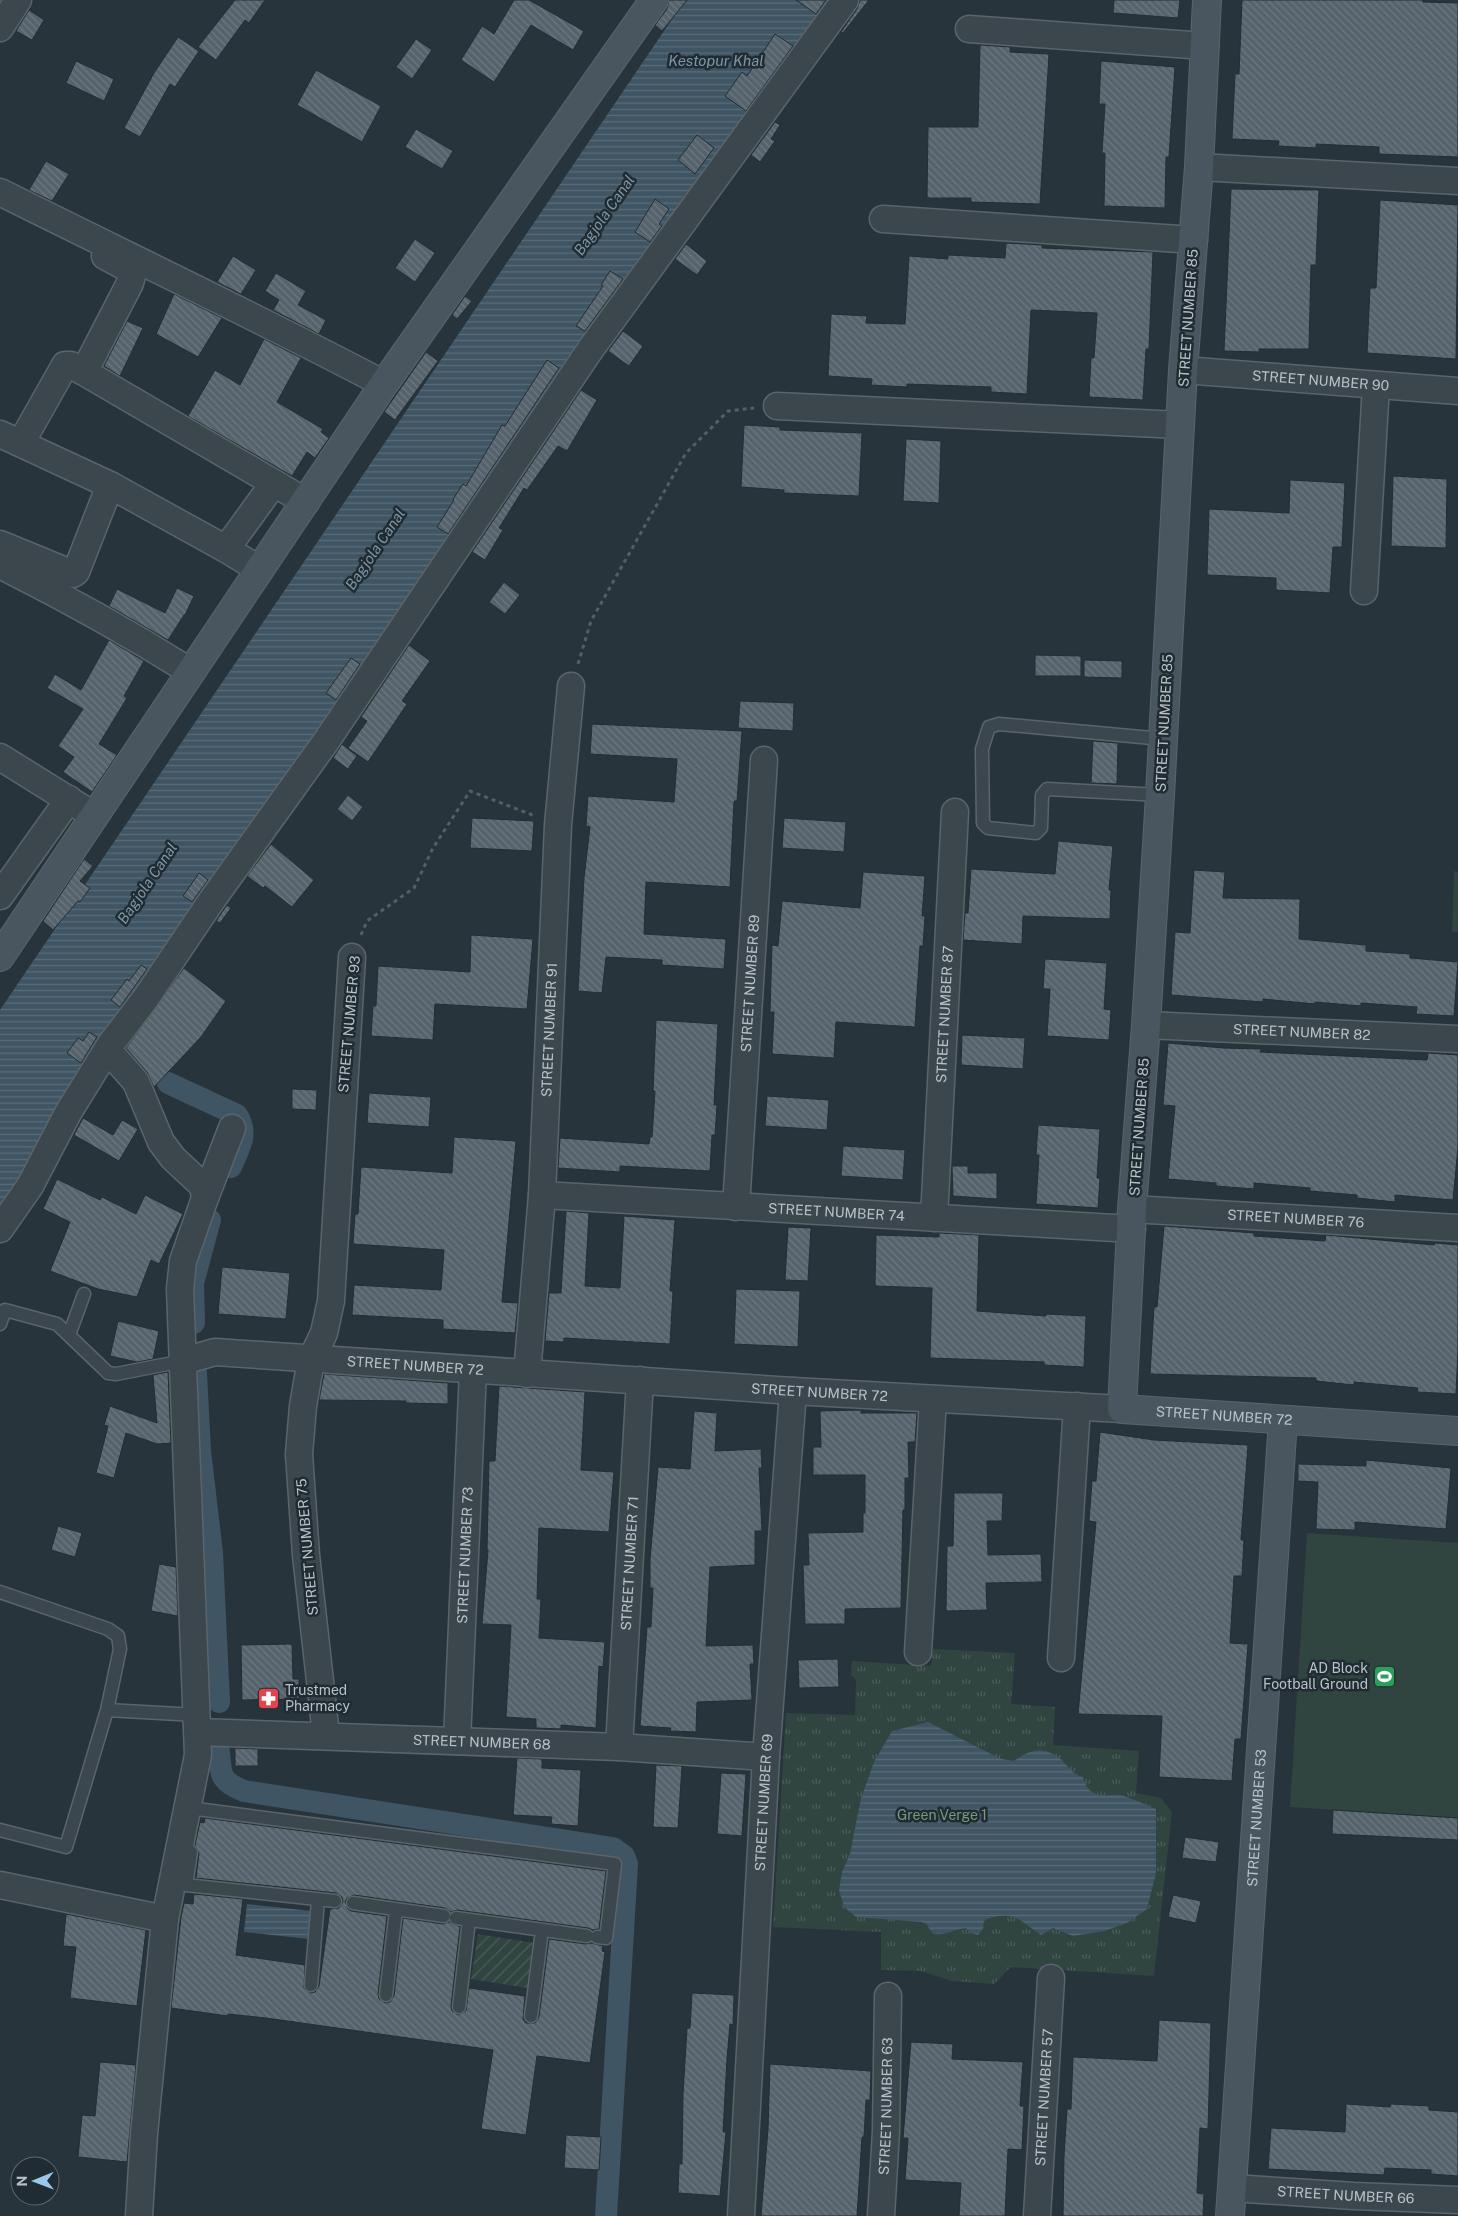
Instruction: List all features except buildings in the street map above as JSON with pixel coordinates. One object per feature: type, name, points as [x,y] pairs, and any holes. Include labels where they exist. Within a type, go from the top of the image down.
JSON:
[{"type":"street","points":[[0,28],[18,0]]},
{"type":"street","points":[[0,957],[384,384],[654,0]]},
{"type":"street","points":[[0,1229],[30,1186],[68,1113],[108,1050],[327,740],[590,350],[845,0]]},
{"type":"street","name":"STREET NUMBER 85","points":[[1122,1409],[1132,1219],[1160,795],[1183,370],[1199,167],[1207,0]]},
{"type":"street","points":[[969,29],[1205,41]]},
{"type":"street","points":[[1199,167],[1458,181]]},
{"type":"street","points":[[0,192],[176,277],[237,311],[309,344],[384,384]]},
{"type":"street","points":[[0,208],[122,264],[131,272],[130,283],[84,372]]},
{"type":"street","points":[[883,219],[1194,240]]},
{"type":"street","points":[[260,570],[226,549],[110,485],[10,439],[60,370],[65,365],[71,365],[306,502]]},
{"type":"street","name":"STREET NUMBER 90","points":[[1183,370],[1458,391]]},
{"type":"street","points":[[1364,591],[1376,385]]},
{"type":"street","points":[[777,406],[1180,425]]},
{"type":"street","points":[[226,549],[274,483]]},
{"type":"street","points":[[0,544],[73,574],[76,572],[110,485]]},
{"type":"street","points":[[0,565],[133,635],[191,672]]},
{"type":"street","name":"STREET NUMBER 91","points":[[527,1374],[542,1195],[558,825],[571,686]]},
{"type":"street","points":[[0,757],[95,816]]},
{"type":"street","name":"STREET NUMBER 89","points":[[736,1207],[764,760]]},
{"type":"street","points":[[4,883],[69,799]]},
{"type":"street","name":"STREET NUMBER 87","points":[[934,1218],[955,812]]},
{"type":"street","name":"STREET NUMBER 93","points":[[312,1360],[324,1332],[331,1301],[352,957]]},
{"type":"street","name":"STREET NUMBER 82","points":[[1146,1025],[1458,1039]]},
{"type":"street","points":[[108,1050],[136,1082],[161,1142],[173,1158],[203,1186],[205,1198]]},
{"type":"street","points":[[138,2216],[165,1919],[198,1734],[181,1275],[183,1261],[232,1128]]},
{"type":"street","name":"STREET NUMBER 74","points":[[542,1195],[934,1218],[1132,1219]]},
{"type":"street","name":"STREET NUMBER 76","points":[[1132,1219],[1458,1228]]},
{"type":"street","name":"STREET NUMBER 72","points":[[183,1361],[215,1352],[527,1374],[1077,1406],[1458,1431]]},
{"type":"street","name":"STREET NUMBER 75","points":[[312,1360],[302,1406],[299,1454],[306,1555],[326,1735]]},
{"type":"street","name":"STREET NUMBER 73","points":[[457,1741],[473,1370]]},
{"type":"street","name":"STREET NUMBER 71","points":[[619,1747],[640,1380]]},
{"type":"street","name":"STREET NUMBER 69","points":[[741,2216],[766,1757],[793,1390]]},
{"type":"street","points":[[918,1652],[933,1399]]},
{"type":"street","points":[[1061,1658],[1077,1406]]},
{"type":"street","name":"STREET NUMBER 53","points":[[1230,2216],[1282,1420]]},
{"type":"street","name":"STREET NUMBER 68","points":[[198,1734],[326,1735],[619,1747],[766,1757]]},
{"type":"street","points":[[0,1885],[165,1919]]},
{"type":"street","name":"STREET NUMBER 57","points":[[1037,2216],[1051,1978]]},
{"type":"street","name":"STREET NUMBER 63","points":[[881,2216],[886,2131],[888,1996]]},
{"type":"street","name":"STREET NUMBER 66","points":[[1232,2188],[1354,2196],[1458,2200]]},
{"type":"lane","points":[[1160,795],[1047,789],[1042,795],[1041,828],[1036,833],[988,828],[983,823],[982,749],[989,728],[999,724],[1163,739]]},
{"type":"lane","points":[[69,1335],[84,1294]]},
{"type":"lane","points":[[0,1324],[3,1310],[57,1324],[108,1373],[116,1374],[183,1361]]},
{"type":"lane","points":[[0,1592],[108,1628],[118,1636],[120,1649],[107,1710],[66,1847],[0,1830]]},
{"type":"lane","points":[[107,1710],[198,1734],[196,1809],[186,1885],[335,1901]]},
{"type":"lane","points":[[196,1809],[615,1864],[606,1938],[353,1903]]},
{"type":"lane","points":[[311,1985],[318,1900]]},
{"type":"lane","points":[[386,1995],[396,1910]]},
{"type":"lane","points":[[458,2007],[469,1920]]},
{"type":"lane","points":[[531,2016],[542,1930]]},
{"type":"path","points":[[571,686],[591,621],[686,453],[728,411],[777,406]]},
{"type":"path","name":"STREET NUMBER 93","points":[[352,957],[367,921],[414,888],[433,848],[470,791],[558,825]]},
{"type":"green space","points":[[1454,871],[1458,872],[1458,932],[1452,932]]},
{"type":"green space","name":"AD Block Football Ground","points":[[1307,1533],[1458,1543],[1458,1818],[1290,1807]]},
{"type":"green space","name":"Green Verge 1","points":[[933,1649],[1015,1653],[1011,1704],[1055,1707],[1053,1745],[1139,1751],[1136,1793],[1161,1798],[1172,1812],[1154,1976],[1011,1967],[994,1984],[952,1981],[921,1971],[881,1970],[881,1932],[773,1927],[786,1713],[855,1715],[856,1680],[851,1675],[852,1661],[931,1666]]},
{"type":"green space","points":[[478,1934],[534,1943],[527,1988],[471,1979]]},
{"type":"water","name":"Kestopur Khal","points":[[685,0],[829,0],[0,1209],[0,1010]]},
{"type":"water","points":[[928,1722],[1001,1759],[1014,1761],[1033,1751],[1049,1752],[1059,1758],[1074,1773],[1083,1777],[1089,1789],[1093,1792],[1102,1795],[1120,1795],[1156,1809],[1156,1873],[1147,1909],[1127,1923],[1105,1931],[1073,1936],[1053,1928],[1041,1935],[1021,1921],[1009,1916],[984,1920],[983,1929],[978,1935],[971,1933],[966,1928],[938,1934],[930,1930],[927,1924],[921,1922],[856,1917],[844,1907],[839,1890],[842,1872],[850,1854],[861,1798],[874,1762],[892,1731]]},
{"type":"water","points":[[247,1904],[311,1911],[309,1939],[244,1932]]},
{"type":"waterway","points":[[168,1083],[237,1115],[241,1122],[242,1135],[240,1147],[231,1167]]},
{"type":"waterway","points":[[194,1323],[193,1283],[210,1220]]},
{"type":"waterway","points":[[196,1373],[200,1451],[212,1553],[219,1702]]},
{"type":"waterway","points":[[218,1745],[222,1774],[229,1783],[244,1791],[613,1848],[624,1856],[627,1864],[606,2216]]},
{"type":"place","name":"AD Block Football Ground","points":[[1384,1676]]},
{"type":"place","name":"Trustmed Pharmacy","points":[[269,1698]]},
{"type":"water label","name":"Bagjola Canal","points":[[604,215]]},
{"type":"water label","name":"Bagjola Canal","points":[[375,549]]},
{"type":"water label","name":"Bagjola Canal","points":[[147,883]]}]
